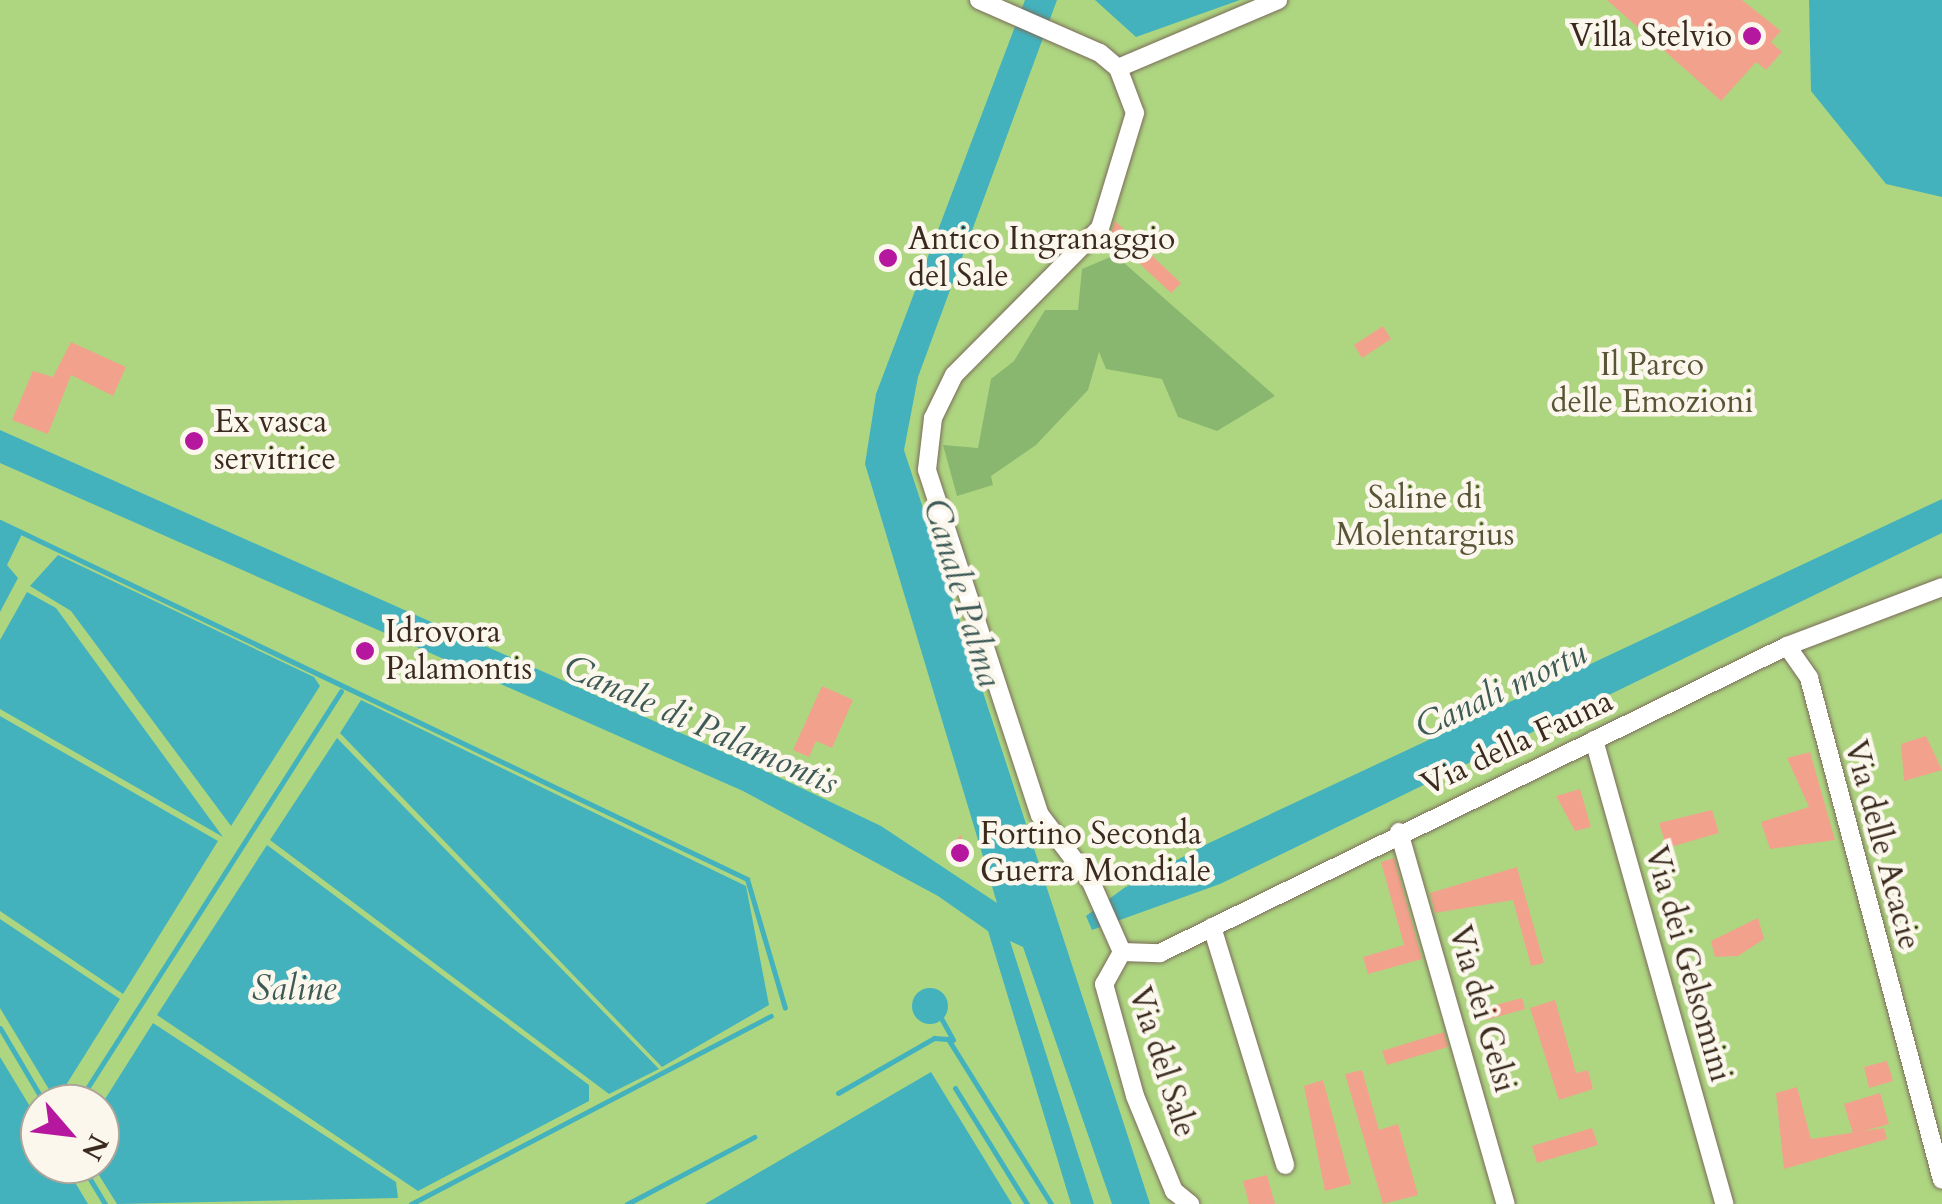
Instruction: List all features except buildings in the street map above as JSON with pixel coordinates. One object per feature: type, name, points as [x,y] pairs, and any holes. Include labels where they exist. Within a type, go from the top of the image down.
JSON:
[{"type":"street","points":[[979,0],[1061,36],[1118,68],[1278,0]]},
{"type":"street","name":"Via del Sale","points":[[1118,68],[1134,136],[1100,228],[954,375],[932,418],[927,470],[1040,814],[1100,900],[1108,927],[1122,952],[1104,984],[1135,1096],[1174,1191],[1190,1204]]},
{"type":"street","name":"Via della Fauna","points":[[1122,952],[1160,954],[1398,832],[1786,646],[1942,587]]},
{"type":"street","name":"Via delle Acacie","points":[[1786,646],[1809,678],[1942,1180]]},
{"type":"street","name":"Via dei Gelsomini","points":[[1594,740],[1724,1204]]},
{"type":"street","name":"Via dei Gelsi","points":[[1398,832],[1506,1204]]},
{"type":"street","points":[[1212,928],[1285,1166]]},
{"type":"green space","name":"Saline di Molentargius","points":[[0,0],[1942,0],[1942,1204],[0,1204]]},
{"type":"green space","points":[[1115,255],[1275,396],[1217,431],[1178,417],[1162,379],[1106,369],[1099,352],[1088,390],[1036,445],[991,476],[993,485],[957,496],[943,445],[978,448],[991,379],[1014,361],[1045,310],[1078,310],[1082,269]]},
{"type":"water","points":[[1025,0],[1057,0],[918,377],[904,450],[1150,1204],[1112,1204],[1023,947],[1010,941],[1094,1204],[1071,1204],[988,931],[938,896],[743,791],[0,463],[0,430],[755,766],[881,826],[997,903],[865,464],[876,394]]},
{"type":"water","points":[[1095,0],[1240,0],[1136,37]]},
{"type":"water","points":[[1809,0],[1942,0],[1942,197],[1886,184],[1811,91]]},
{"type":"water","points":[[1942,499],[1942,533],[1220,884],[1092,930],[1086,916],[1124,888],[1209,843]]},
{"type":"water","points":[[0,524],[23,532],[7,565],[18,578],[0,612]]},
{"type":"water","points":[[58,555],[314,677],[320,686],[231,826],[71,611],[30,586]]},
{"type":"water","points":[[27,592],[56,608],[223,837],[0,709],[0,640]]},
{"type":"water","points":[[361,700],[746,886],[769,1005],[662,1067],[340,733]]},
{"type":"water","name":"Saline","points":[[0,716],[218,841],[123,994],[0,911]]},
{"type":"water","name":"Saline","points":[[337,738],[659,1069],[609,1094],[270,840]]},
{"type":"water","name":"Saline","points":[[267,845],[589,1085],[589,1101],[418,1191],[157,1015]]},
{"type":"water","points":[[0,919],[120,999],[67,1084],[46,1084],[0,1008]]},
{"type":"water","points":[[930,988],[943,993],[948,1006],[943,1019],[930,1024],[917,1019],[912,1006],[917,993]]},
{"type":"water","name":"Saline","points":[[153,1023],[396,1182],[398,1198],[117,1204],[104,1184],[120,1184],[120,1084],[115,1084]]},
{"type":"water","points":[[0,1057],[20,1090],[20,1184],[76,1184],[88,1204],[0,1204]]},
{"type":"water","points":[[931,1072],[1012,1204],[705,1204]]},
{"type":"waterway","points":[[0,522],[747,879],[785,1008]]},
{"type":"waterway","points":[[90,1084],[341,691]]},
{"type":"waterway","points":[[411,1204],[771,1016]]},
{"type":"waterway","points":[[941,1018],[953,1040]]},
{"type":"waterway","points":[[0,1028],[33,1084]]},
{"type":"waterway","points":[[838,1093],[934,1038],[948,1039],[1051,1204]]},
{"type":"waterway","points":[[955,1088],[1027,1204]]},
{"type":"waterway","points":[[627,1204],[754,1137]]},
{"type":"waterway","points":[[93,1184],[105,1204]]},
{"type":"place","name":"Villa Stelvio","points":[[1752,36]]},
{"type":"place","name":"Antico Ingranaggio del Sale","points":[[888,258]]},
{"type":"place","name":"Ex vasca servitrice","points":[[194,441]]},
{"type":"place","name":"Idrovora Palamontis","points":[[365,651]]},
{"type":"place","name":"Fortino Seconda Guerra Mondiale","points":[[960,853]]},
{"type":"park label","name":"Il Parco delle Emozioni","points":[[1652,384]]},
{"type":"water label","name":"Canale Palma","points":[[962,593]]},
{"type":"water label","name":"Canali mortu","points":[[1501,690]]},
{"type":"water label","name":"Canale di Palamontis","points":[[701,725]]}]
